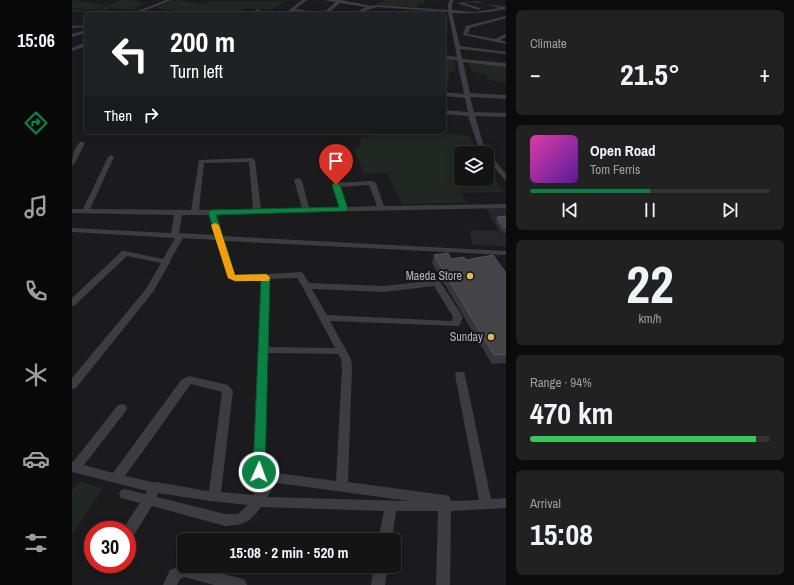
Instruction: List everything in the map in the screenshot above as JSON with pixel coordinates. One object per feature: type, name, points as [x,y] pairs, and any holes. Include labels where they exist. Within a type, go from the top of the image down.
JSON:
[{"type":"street","points":[[137,12],[170,0]]},
{"type":"street","points":[[288,12],[305,0]]},
{"type":"street","points":[[325,0],[367,4],[372,7]]},
{"type":"street","points":[[452,0],[450,4],[450,11],[467,96],[471,114],[482,146]]},
{"type":"street","points":[[488,12],[459,3],[476,0],[506,8]]},
{"type":"street","points":[[327,12],[340,2]]},
{"type":"street","points":[[358,12],[372,7],[488,12],[506,8]]},
{"type":"street","points":[[291,10],[308,12]]},
{"type":"street","points":[[506,17],[466,28],[466,36],[506,44]]},
{"type":"street","points":[[72,27],[84,26]]},
{"type":"street","points":[[72,36],[84,32]]},
{"type":"street","points":[[78,34],[84,35]]},
{"type":"street","points":[[495,41],[506,34]]},
{"type":"street","points":[[72,50],[84,45]]},
{"type":"street","points":[[457,47],[506,53]]},
{"type":"street","points":[[446,57],[506,65]]},
{"type":"street","points":[[446,94],[506,96]]},
{"type":"street","points":[[446,112],[506,115]]},
{"type":"street","points":[[72,163],[82,143]]},
{"type":"street","points":[[85,212],[111,157]]},
{"type":"street","points":[[195,213],[201,161],[252,160],[257,211]]},
{"type":"street","points":[[494,163],[506,178]]},
{"type":"street","points":[[298,180],[306,210]]},
{"type":"street","points":[[344,209],[336,185],[372,183],[381,208]]},
{"type":"street","points":[[72,211],[195,213],[506,206]]},
{"type":"street","points":[[212,212],[218,238],[231,276],[235,279],[300,275],[346,359],[347,368],[342,486]]},
{"type":"street","points":[[72,385],[150,290],[167,262],[178,236],[178,213]]},
{"type":"street","points":[[72,230],[506,253]]},
{"type":"street","points":[[72,303],[125,253],[167,262]]},
{"type":"street","points":[[259,498],[258,488],[266,277]]},
{"type":"street","points":[[306,286],[384,289],[437,283],[458,317],[456,324],[324,318]]},
{"type":"street","points":[[264,350],[341,351]]},
{"type":"street","points":[[460,375],[486,505]]},
{"type":"street","points":[[116,478],[185,383],[189,380],[224,388],[228,391],[214,496]]},
{"type":"street","points":[[122,408],[74,467],[116,478],[214,496],[391,506],[486,505],[506,503]]},
{"type":"street","points":[[125,494],[225,520],[243,519],[272,479],[277,478],[446,500],[443,585]]},
{"type":"street","points":[[135,521],[149,500],[155,486]]},
{"type":"street","points":[[386,533],[391,506]]},
{"type":"street","points":[[170,585],[175,574],[184,571],[240,585]]},
{"type":"street","points":[[378,585],[380,573]]},
{"type":"shaded area","points":[[72,0],[107,5],[94,10],[72,8]]},
{"type":"shaded area","points":[[120,0],[129,0],[145,4],[137,7],[137,9],[131,10],[111,8],[102,12],[94,12]]},
{"type":"shaded area","points":[[175,0],[205,4],[210,1],[286,1],[272,10],[245,8],[239,12],[179,12],[157,7]]},
{"type":"shaded area","points":[[384,0],[430,0],[424,1],[423,4],[419,4],[416,7],[374,4]]},
{"type":"shaded area","points":[[72,9],[94,12],[72,12]]},
{"type":"shaded area","points":[[446,58],[454,59],[456,72],[449,72],[450,82],[446,82]]},
{"type":"shaded area","points":[[468,61],[506,66],[506,83],[488,80],[486,74],[472,72]]},
{"type":"shaded area","points":[[446,133],[470,136],[474,146],[454,146],[454,186],[494,186],[494,178],[504,192],[461,193],[467,203],[402,204],[387,173],[364,174],[354,149],[360,146],[361,137],[371,137],[368,134]]},
{"type":"shaded area","points":[[486,208],[506,208],[506,246],[472,245],[470,230],[499,231]]},
{"type":"shaded area","points":[[79,481],[103,488],[72,535],[72,490]]},
{"type":"building","points":[[506,216],[506,228],[504,228],[497,217]]},
{"type":"building","points":[[448,253],[451,259],[464,257],[466,260],[493,255],[506,273],[506,354],[494,355],[434,255]]},
{"type":"slow traffic","points":[[215,225],[231,276],[235,279],[266,277],[266,279]]},
{"type":"place","name":"Maeda Store","points":[[470,276]]},
{"type":"place","name":"Sunday","points":[[491,337]]},
{"type":"route","points":[[259,472],[266,277],[235,279],[231,276],[218,238],[212,212],[344,209],[336,185]]}]
